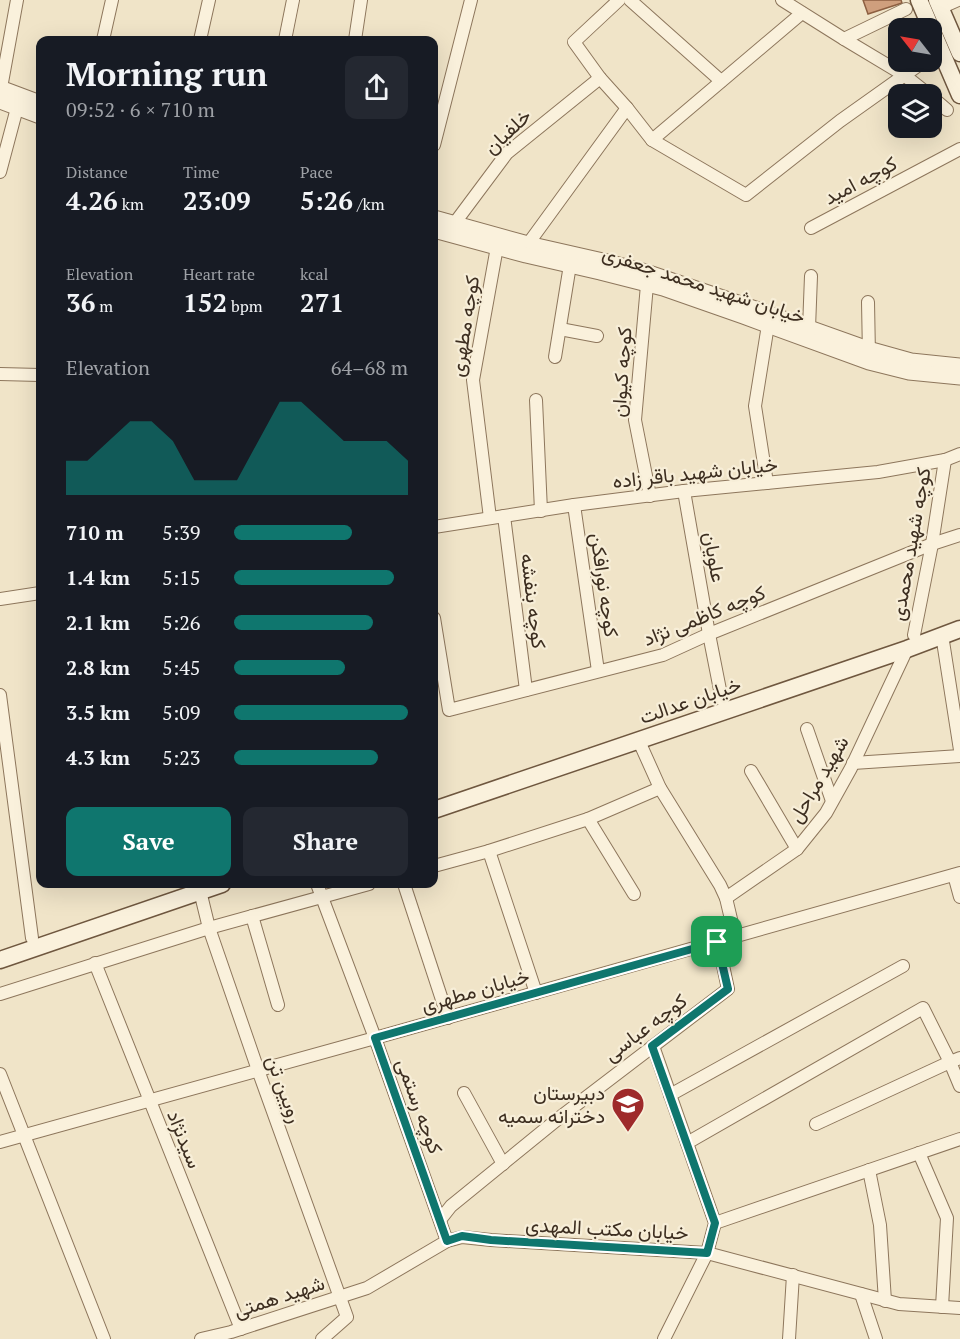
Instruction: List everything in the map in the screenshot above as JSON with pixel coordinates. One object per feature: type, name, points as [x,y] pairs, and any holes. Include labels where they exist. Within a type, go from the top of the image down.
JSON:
[{"type":"main road","points":[[913,4],[920,18]]},
{"type":"main road","points":[[939,4],[960,53]]},
{"type":"main road","points":[[942,63],[960,95]]},
{"type":"main road","name":"خیابان عدالت","points":[[438,809],[638,740],[910,642],[960,619]]},
{"type":"main road","name":"خیابان عدالت","points":[[438,798],[722,700],[910,642],[942,636],[960,629]]},
{"type":"main road","points":[[0,948],[192,888]]},
{"type":"main road","points":[[0,960],[192,888]]},
{"type":"street","points":[[0,92],[17,0]]},
{"type":"street","points":[[104,36],[112,0]]},
{"type":"street","points":[[201,36],[209,0]]},
{"type":"street","points":[[286,36],[293,0]]},
{"type":"street","points":[[356,36],[361,0]]},
{"type":"street","points":[[438,129],[471,0]]},
{"type":"street","points":[[619,0],[574,42],[600,78],[652,140],[746,195],[840,121],[908,72]]},
{"type":"street","points":[[630,0],[721,81]]},
{"type":"street","points":[[782,0],[915,84]]},
{"type":"street","points":[[939,4],[958,0]]},
{"type":"street","points":[[844,39],[913,4]]},
{"type":"street","points":[[652,140],[802,13]]},
{"type":"street","name":"خلفیان","points":[[454,224],[507,153],[600,78]]},
{"type":"street","points":[[0,92],[36,102]]},
{"type":"street","points":[[0,92],[17,108],[36,115]]},
{"type":"street","points":[[942,106],[947,110]]},
{"type":"street","points":[[0,172],[17,108]]},
{"type":"street","points":[[528,244],[627,108]]},
{"type":"street","name":"کوچه امید","points":[[811,228],[960,149]]},
{"type":"street","name":"خیابان شهید محمد جعفری","points":[[438,219],[528,244],[646,272],[809,328],[909,372],[960,377]]},
{"type":"street","name":"خیابان شهید محمد جعفری","points":[[438,231],[673,292],[768,325],[869,356],[960,366]]},
{"type":"street","name":"کوچه مطهری","points":[[490,518],[473,380],[497,247]]},
{"type":"street","points":[[555,357],[570,265]]},
{"type":"street","points":[[809,328],[811,276]]},
{"type":"street","name":"کوچه کیوان","points":[[648,285],[635,420],[650,496]]},
{"type":"street","points":[[868,302],[869,356]]},
{"type":"street","points":[[767,483],[755,406],[768,325]]},
{"type":"street","points":[[560,329],[597,336]]},
{"type":"street","points":[[0,374],[36,375]]},
{"type":"street","points":[[536,400],[542,511]]},
{"type":"street","name":"خیابان شهید باقر زاده","points":[[438,526],[684,491],[878,472],[945,460],[960,454]]},
{"type":"street","name":"کوچه شهید محمدی","points":[[910,642],[932,544],[945,460]]},
{"type":"street","name":"علویان","points":[[684,491],[722,700]]},
{"type":"street","name":"کوچه نورافکن","points":[[574,505],[598,671]]},
{"type":"street","name":"کوچه بنفشه","points":[[504,516],[526,690]]},
{"type":"street","name":"کوچه کاظمی نژاد","points":[[438,643],[449,710],[663,656],[709,634],[932,544],[960,535]]},
{"type":"street","points":[[0,599],[36,593]]},
{"type":"street","points":[[942,636],[960,750]]},
{"type":"street","name":"شهید مراحل","points":[[726,898],[797,849],[826,813],[853,763],[910,642]]},
{"type":"street","points":[[0,695],[32,938]]},
{"type":"street","points":[[807,729],[832,801]]},
{"type":"street","points":[[638,740],[660,788],[720,885],[726,898],[735,936]]},
{"type":"street","points":[[853,763],[960,756]]},
{"type":"street","points":[[751,771],[797,849]]},
{"type":"street","points":[[438,865],[588,819],[660,788]]},
{"type":"street","points":[[588,819],[634,894]]},
{"type":"street","points":[[489,851],[536,993]]},
{"type":"street","points":[[957,874],[960,897]]},
{"type":"street","name":"خیابان مطهری","points":[[0,1142],[957,874]]},
{"type":"street","name":"رویین تن","points":[[195,888],[347,1317],[322,1339]]},
{"type":"street","name":"کوچه رستمی","points":[[318,888],[375,1038],[447,1241]]},
{"type":"street","points":[[0,994],[209,928],[353,888]]},
{"type":"street","points":[[405,888],[448,1018]]},
{"type":"street","points":[[252,916],[278,1005]]},
{"type":"street","name":"کوچه عباسی","points":[[440,1220],[451,1206],[559,1118],[728,989],[717,942]]},
{"type":"street","name":"سیدنژاد","points":[[95,963],[241,1329]]},
{"type":"street","points":[[669,1095],[903,966]]},
{"type":"street","points":[[687,1143],[923,1008],[955,1060],[960,1086]]},
{"type":"street","points":[[652,1046],[715,1223],[707,1253],[664,1339]]},
{"type":"street","points":[[816,1124],[955,1060]]},
{"type":"street","points":[[0,1074],[104,1339]]},
{"type":"street","points":[[464,1093],[503,1164]]},
{"type":"street","points":[[715,1223],[960,1139]]},
{"type":"street","points":[[919,1153],[947,1218],[942,1307]]},
{"type":"street","points":[[869,1170],[880,1225],[885,1301]]},
{"type":"street","name":"خیابان مکتب المهدی","points":[[367,1288],[447,1241],[462,1236],[491,1240],[707,1253],[898,1304],[960,1308]]},
{"type":"street","points":[[789,1339],[793,1275]]},
{"type":"street","name":"شهید همتی","points":[[201,1339],[241,1329],[367,1288]]},
{"type":"street","points":[[861,1294],[876,1339]]},
{"type":"building","points":[[863,0],[901,0],[902,3],[868,14]]},
{"type":"place","name":"دبیرستان دخترانه سمیه","points":[[628,1133]]},
{"type":"route","points":[[717,942],[728,989],[652,1046],[715,1223],[707,1253],[491,1240],[462,1236],[447,1241],[375,1038],[717,942]]}]
